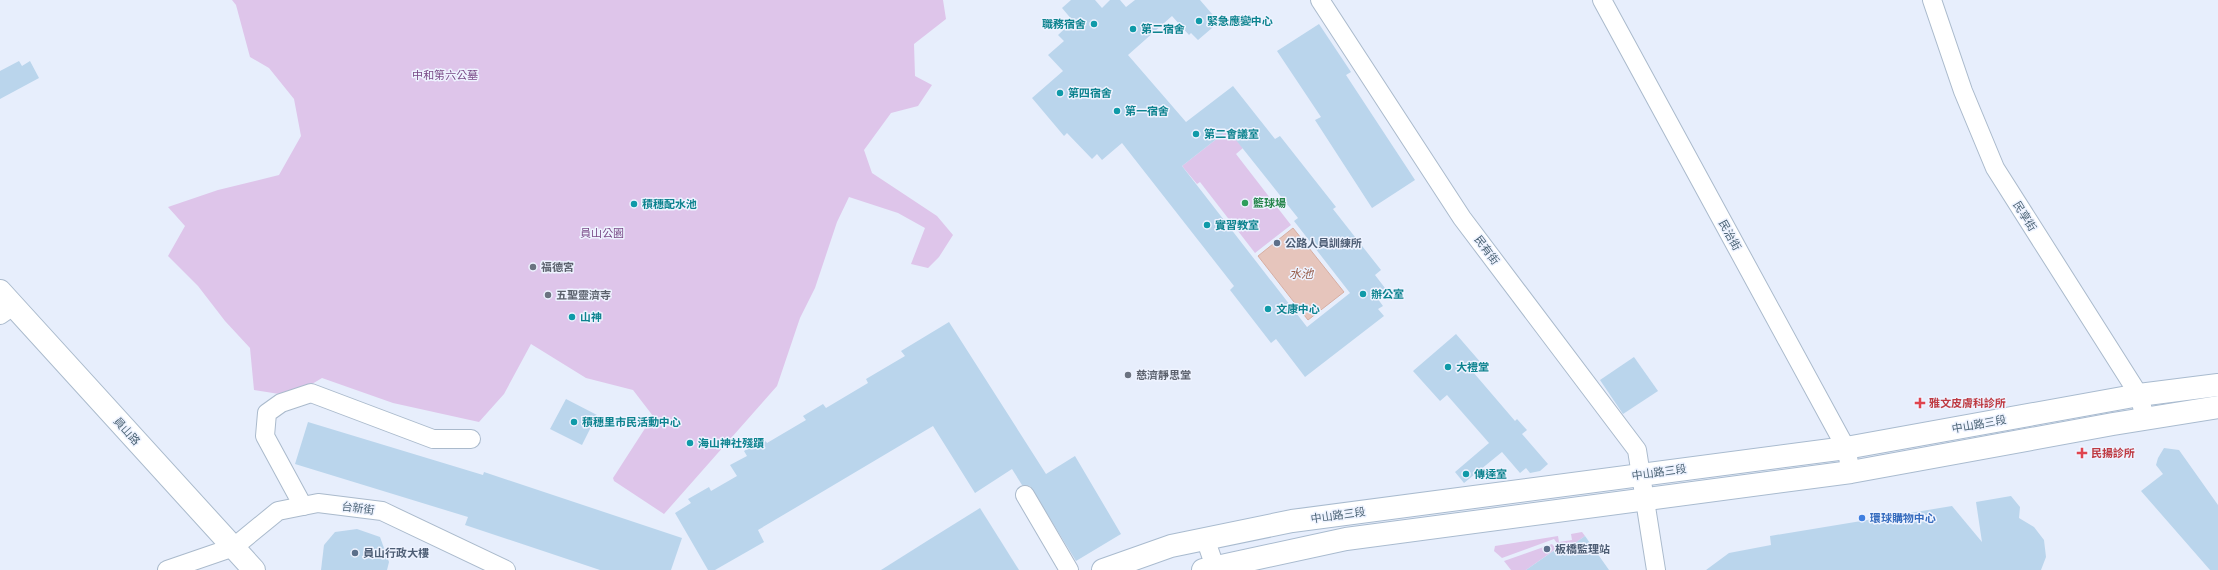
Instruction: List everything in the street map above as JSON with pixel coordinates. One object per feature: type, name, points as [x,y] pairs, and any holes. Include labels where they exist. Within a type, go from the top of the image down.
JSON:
[{"type":"main road","name":"員山路","points":[[4,304],[254,570]]},
{"type":"main road","name":"中山路三段","points":[[1103,570],[1171,546],[1292,521],[1846,448],[2139,395],[2218,385]]},
{"type":"main road","points":[[1211,569],[1346,539],[1851,472],[2145,418],[2218,407]]},
{"type":"street","name":"民有街","points":[[1320,0],[1462,218],[1637,450],[1656,570]]},
{"type":"street","name":"民治街","points":[[1602,0],[1846,448],[1851,472]]},
{"type":"street","name":"民享街","points":[[1932,0],[1963,91],[1995,168],[2139,395],[2145,418]]},
{"type":"street","points":[[303,506],[265,436],[267,413],[281,403],[311,393],[433,439],[471,439]]},
{"type":"street","points":[[1025,495],[1069,570]]},
{"type":"street","name":"台新街","points":[[234,547],[278,511],[318,503],[382,511],[506,570]]},
{"type":"street","points":[[1205,538],[1211,569]]},
{"type":"street","points":[[167,570],[234,547]]},
{"type":"green space","points":[[232,0],[943,0],[946,19],[914,44],[915,76],[932,85],[918,106],[891,113],[864,150],[872,173],[937,216],[953,235],[939,257],[928,268],[911,264],[925,228],[898,213],[849,197],[837,222],[815,288],[800,318],[777,386],[664,514],[614,481],[613,478],[653,416],[633,390],[586,378],[531,344],[504,394],[479,422],[393,403],[322,378],[292,396],[254,390],[250,348],[225,321],[198,286],[168,256],[185,226],[168,207],[218,190],[279,175],[301,136],[294,99],[269,68],[250,57],[236,5]]},
{"type":"green space","name":"籃球場","points":[[1228,130],[1243,148],[1236,154],[1291,225],[1255,253],[1200,182],[1197,184],[1182,166]]},
{"type":"green space","points":[[1582,532],[1585,536],[1565,550],[1562,545],[1559,546],[1554,539],[1502,558],[1494,551],[1495,546],[1558,536],[1559,542],[1572,540],[1571,534]]},
{"type":"green space","points":[[1552,544],[1556,549],[1526,570],[1511,570],[1504,561]]},
{"type":"water","name":"水池","points":[[1293,228],[1344,292],[1308,320],[1258,256]]},
{"type":"building","points":[[1071,0],[1095,0],[1102,8],[1110,0],[1120,0],[1126,7],[1135,0],[1200,0],[1219,22],[1198,40],[1191,33],[1189,35],[1172,16],[1128,55],[1186,122],[1233,86],[1275,139],[1280,136],[1336,207],[1333,209],[1381,270],[1375,275],[1385,288],[1375,295],[1383,306],[1378,309],[1384,316],[1305,377],[1276,339],[1271,343],[1230,290],[1234,286],[1122,143],[1102,160],[1097,154],[1092,159],[1067,133],[1064,136],[1032,98],[1063,71],[1048,55],[1064,41],[1058,35],[1073,21],[1062,8]],"holes":[[[1228,130],[1298,218],[1294,221],[1350,293],[1307,327],[1182,166]]]},
{"type":"building","points":[[1319,24],[1351,72],[1346,75],[1415,180],[1372,208],[1315,120],[1321,117],[1277,51]]},
{"type":"building","points":[[19,61],[22,66],[30,61],[39,78],[0,99],[0,71]]},
{"type":"building","points":[[949,322],[1046,474],[1075,456],[1121,534],[1076,561],[1030,486],[1022,485],[1012,469],[975,493],[933,426],[758,530],[764,542],[715,570],[708,570],[675,513],[691,503],[688,499],[709,487],[711,491],[737,476],[730,465],[747,456],[744,451],[764,439],[767,443],[806,420],[803,416],[823,404],[826,408],[868,383],[866,379],[905,356],[901,351]]},
{"type":"building","points":[[1456,334],[1482,364],[1473,372],[1515,421],[1517,419],[1527,430],[1522,434],[1548,464],[1540,471],[1530,473],[1526,468],[1520,473],[1502,452],[1464,483],[1455,472],[1489,443],[1447,395],[1440,401],[1413,371]]},
{"type":"building","points":[[1634,357],[1658,391],[1623,414],[1600,380]]},
{"type":"building","name":"積穗里市民活動中心","points":[[566,399],[597,415],[582,445],[550,429]]},
{"type":"building","points":[[308,422],[483,475],[484,472],[682,538],[671,570],[600,570],[465,525],[468,517],[295,464]]},
{"type":"building","points":[[2164,448],[2179,450],[2218,505],[2218,570],[2210,570],[2141,491],[2163,474],[2156,465]]},
{"type":"building","name":"環球購物中心","points":[[2011,496],[2020,507],[2019,518],[2034,527],[2044,540],[2046,557],[2041,570],[1706,570],[1729,553],[1771,545],[1770,536],[1952,506],[1982,542],[1976,502]]},
{"type":"building","points":[[980,508],[1019,570],[881,570],[927,541]]},
{"type":"building","name":"員山行政大樓","points":[[357,529],[380,537],[389,562],[387,570],[321,570],[324,545],[335,532]]},
{"type":"building","points":[[1585,536],[1609,570],[1526,570],[1562,545],[1565,550]]},
{"type":"place","name":"緊急應變中心","points":[[1199,21]]},
{"type":"place","name":"職務宿舍","points":[[1094,24]]},
{"type":"place","name":"第二宿舍","points":[[1133,29]]},
{"type":"place","name":"第四宿舍","points":[[1060,93]]},
{"type":"place","name":"第一宿舍","points":[[1117,111]]},
{"type":"place","name":"第二會議室","points":[[1196,134]]},
{"type":"place","name":"籃球場","points":[[1245,203]]},
{"type":"place","name":"積穗配水池","points":[[634,204]]},
{"type":"place","name":"實習教室","points":[[1207,225]]},
{"type":"place","name":"公路人員訓練所","points":[[1277,243]]},
{"type":"place","name":"福德宮","points":[[533,267]]},
{"type":"place","name":"辦公室","points":[[1363,294]]},
{"type":"place","name":"五聖靈濟寺","points":[[548,295]]},
{"type":"place","name":"文康中心","points":[[1268,309]]},
{"type":"place","name":"山神","points":[[572,317]]},
{"type":"place","name":"大禮堂","points":[[1448,367]]},
{"type":"place","name":"慈濟靜思堂","points":[[1128,375]]},
{"type":"place","name":"雅文皮膚科診所","points":[[1920,403]]},
{"type":"place","name":"積穗里市民活動中心","points":[[574,422]]},
{"type":"place","name":"海山神社殘蹟","points":[[690,443]]},
{"type":"place","name":"民揚診所","points":[[2082,453]]},
{"type":"place","name":"傳達室","points":[[1466,474]]},
{"type":"place","name":"環球購物中心","points":[[1862,518]]},
{"type":"place","name":"板橋監理站","points":[[1547,549]]},
{"type":"place","name":"員山行政大樓","points":[[355,553]]},
{"type":"park label","name":"中和第六公墓","points":[[445,75]]},
{"type":"park label","name":"員山公園","points":[[602,233]]}]
